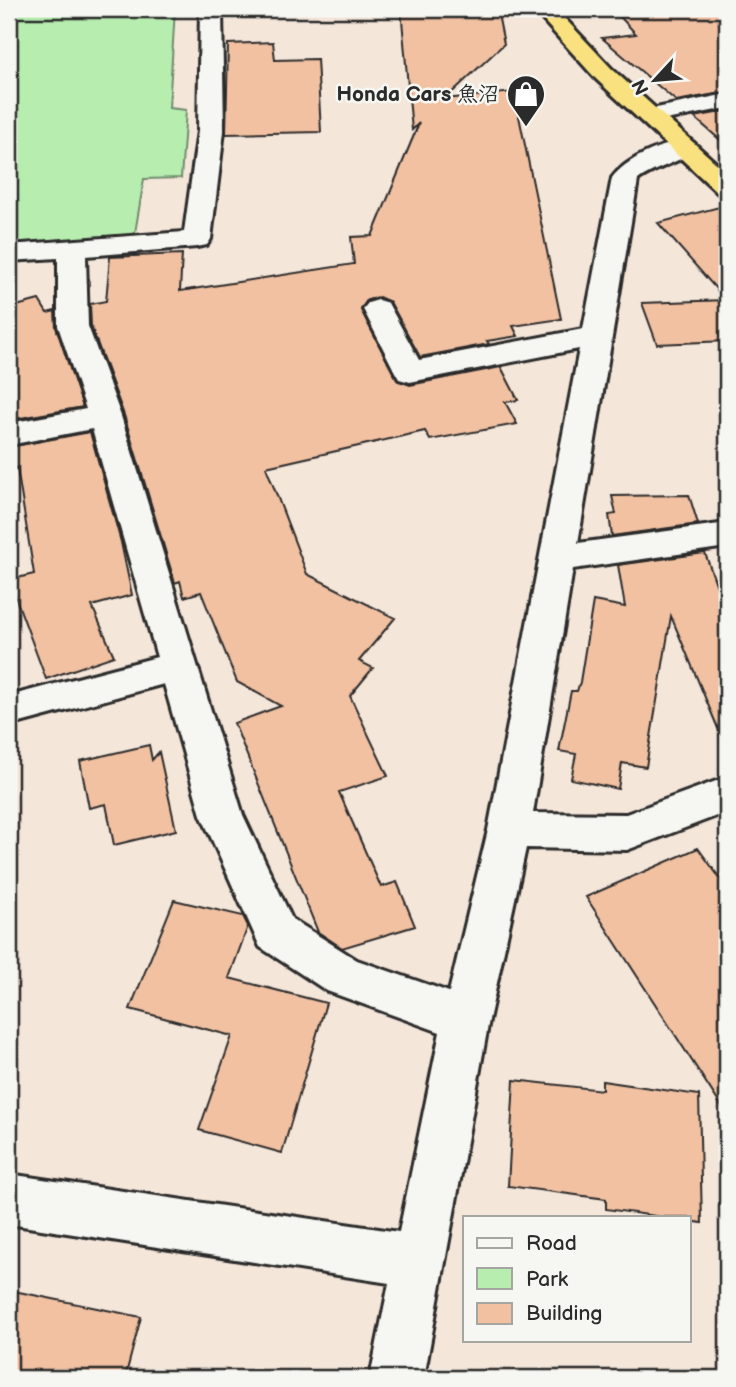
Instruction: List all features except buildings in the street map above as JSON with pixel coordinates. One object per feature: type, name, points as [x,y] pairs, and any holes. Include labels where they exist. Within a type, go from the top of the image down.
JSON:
[{"type":"highway","points":[[544,9],[604,74],[727,187]]},
{"type":"street","points":[[9,253],[197,239],[211,131],[211,9]]},
{"type":"street","points":[[650,116],[727,101]]},
{"type":"street","points":[[397,1378],[466,1020],[509,830],[625,178],[636,167],[685,149]]},
{"type":"street","points":[[72,248],[73,326],[105,416],[222,815],[276,933],[343,976],[466,1020]]},
{"type":"street","points":[[378,309],[410,372],[597,336]]},
{"type":"street","points":[[9,433],[105,416]]},
{"type":"street","points":[[557,558],[727,535]]},
{"type":"street","points":[[9,711],[178,666]]},
{"type":"street","points":[[509,830],[627,832],[727,794]]},
{"type":"street","points":[[9,1199],[418,1261]]},
{"type":"green space","points":[[9,9],[175,9],[169,108],[186,110],[181,178],[144,179],[134,239],[9,243]]},
{"type":"place","name":"Honda Cars 魚沼","points":[[526,128]]}]
